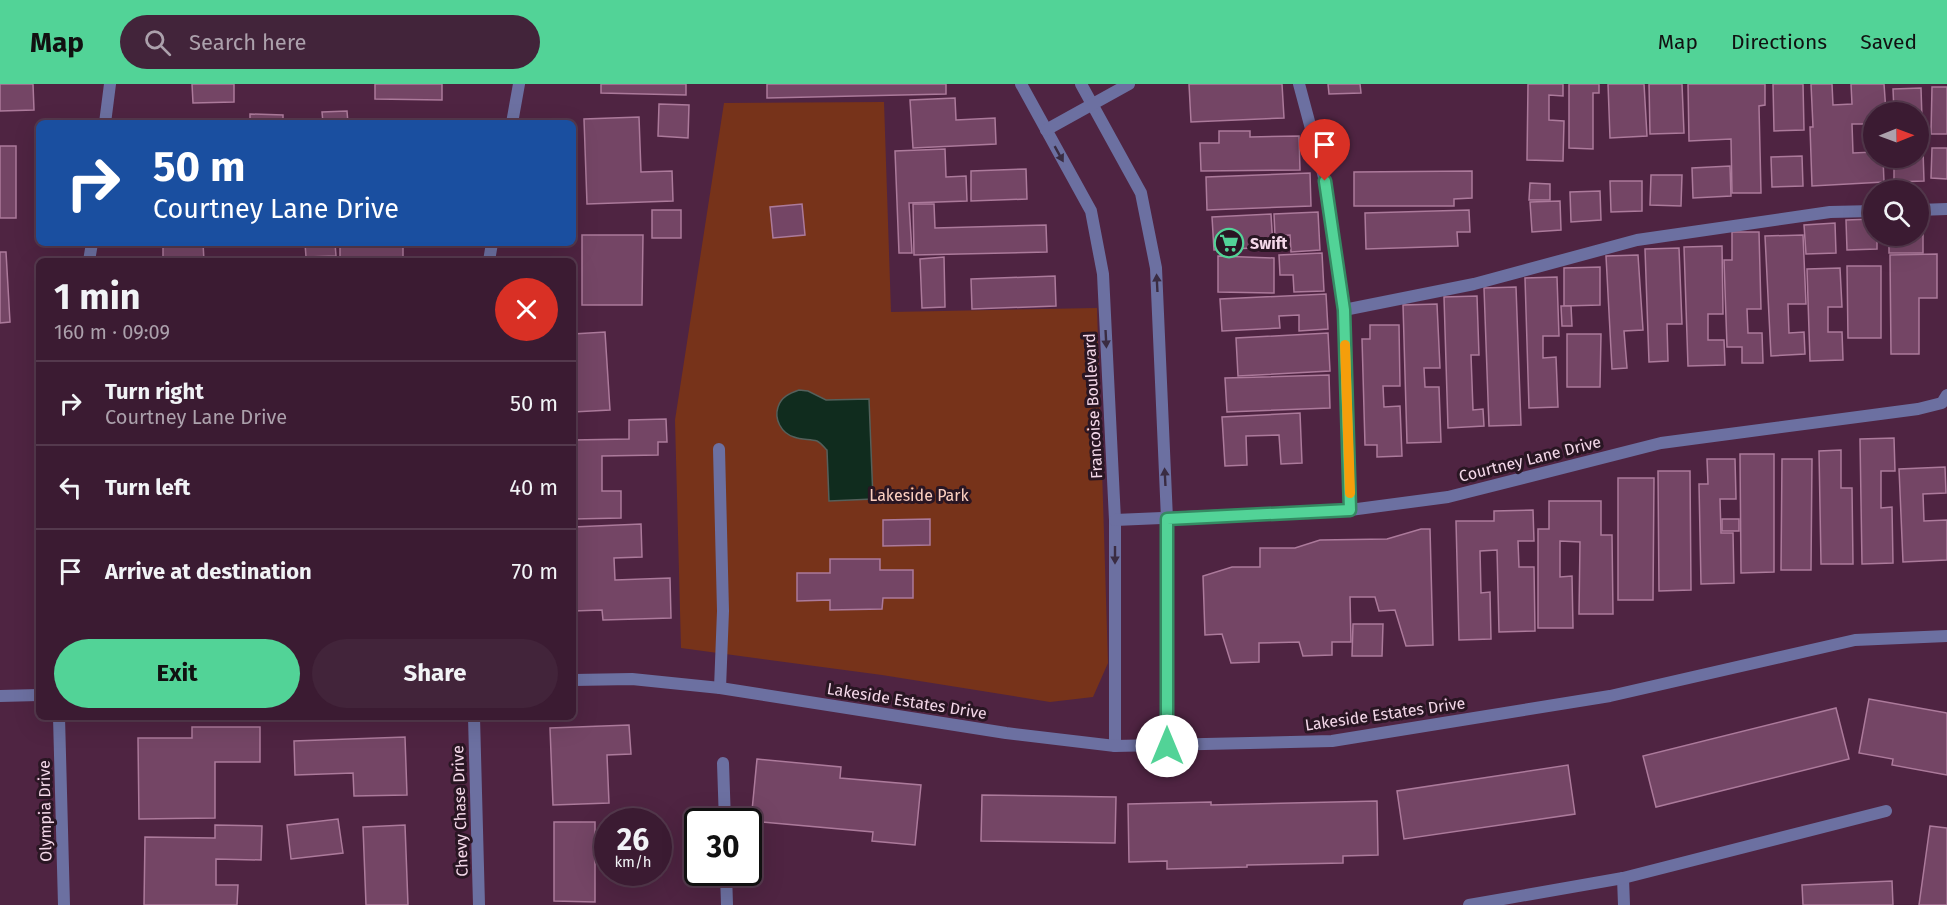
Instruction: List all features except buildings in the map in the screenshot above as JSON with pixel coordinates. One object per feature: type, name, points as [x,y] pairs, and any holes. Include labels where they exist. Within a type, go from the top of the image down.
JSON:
[{"type":"street","points":[[105,120],[110,84]]},
{"type":"street","points":[[513,120],[519,84]]},
{"type":"street","name":"Francoise Boulevard","points":[[1021,84],[1091,211],[1103,274],[1115,520],[1115,746]]},
{"type":"street","points":[[1081,84],[1141,193],[1156,268],[1167,519],[1167,746]]},
{"type":"street","points":[[1046,130],[1129,84]]},
{"type":"street","points":[[1299,84],[1325,181],[1344,310],[1350,510]]},
{"type":"street","points":[[1929,210],[1947,209]]},
{"type":"street","points":[[1344,310],[1474,284],[1637,240],[1830,212],[1863,211]]},
{"type":"street","name":"Courtney Lane Drive","points":[[1115,520],[1350,510],[1448,497],[1661,443],[1918,409],[1941,403],[1947,395]]},
{"type":"street","points":[[719,449],[723,611],[720,688]]},
{"type":"street","name":"Lakeside Estates Drive","points":[[576,680],[632,679],[720,688],[1006,733],[1115,746],[1332,741],[1610,696],[1855,640],[1947,636]]},
{"type":"street","points":[[0,696],[36,695]]},
{"type":"street","name":"Olympia Drive","points":[[59,720],[64,905]]},
{"type":"street","name":"Chevy Chase Drive","points":[[474,720],[479,905]]},
{"type":"street","points":[[723,764],[724,808]]},
{"type":"street","points":[[1469,905],[1623,878],[1886,811]]},
{"type":"street","points":[[1623,878],[1624,905]]},
{"type":"street","points":[[726,886],[727,905]]},
{"type":"green space","name":"Lakeside Park","points":[[884,102],[891,312],[1097,308],[1108,663],[1093,697],[1050,702],[882,675],[681,648],[675,420],[724,103]]},
{"type":"shaded area","points":[[799,390],[808,391],[826,400],[869,399],[873,499],[829,501],[827,450],[817,441],[789,435],[778,421],[777,412],[781,401],[789,394]]},
{"type":"slow traffic","points":[[1345,345],[1350,493]]},
{"type":"place","name":"Swift","points":[[1229,243]]},
{"type":"route","points":[[1167,746],[1167,519],[1350,510],[1344,310],[1325,181]]}]
